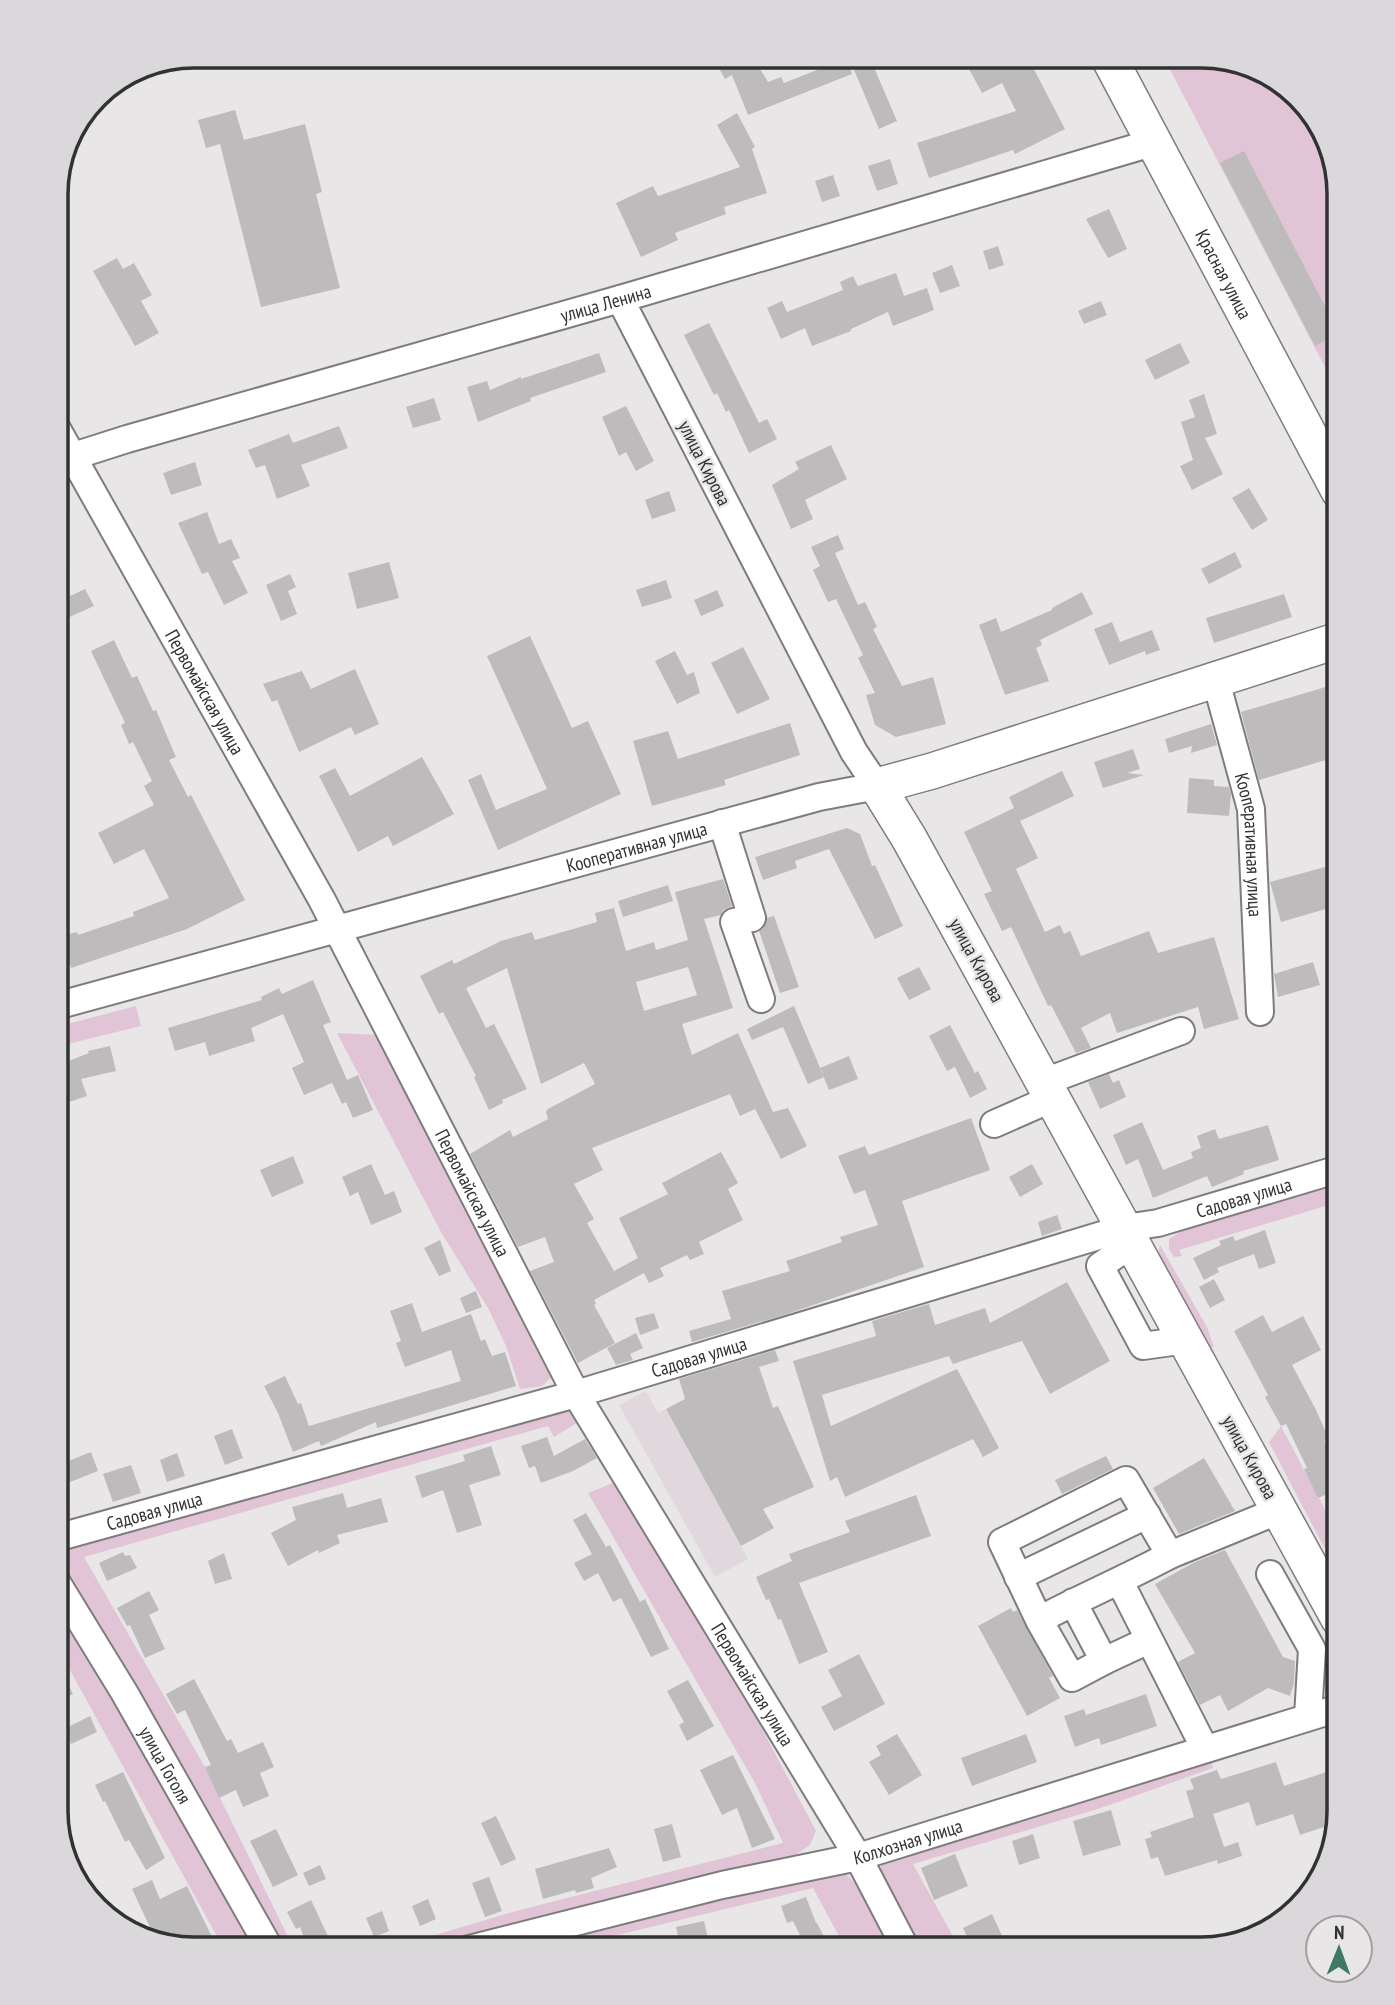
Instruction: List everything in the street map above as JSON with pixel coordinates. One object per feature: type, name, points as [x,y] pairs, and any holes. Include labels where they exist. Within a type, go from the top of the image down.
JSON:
[{"type":"main road","name":"Красная улица","points":[[1115,69],[1327,468]]},
{"type":"main road","name":"Кооперативная улица","points":[[877,786],[932,771],[1327,644]]},
{"type":"main road","name":"улица Кирова","points":[[877,786],[909,838],[1049,1090],[1327,1597]]},
{"type":"street","name":"улица Ленина","points":[[69,457],[1155,142]]},
{"type":"street","name":"улица Кирова","points":[[620,299],[854,752],[877,786]]},
{"type":"street","name":"Первомайская улица","points":[[69,466],[323,900],[576,1394],[858,1857],[900,1937]]},
{"type":"street","name":"Кооперативная улица","points":[[1216,681],[1251,808],[1260,1012]]},
{"type":"street","name":"Кооперативная улица","points":[[68,1003],[819,797],[877,786]]},
{"type":"street","points":[[722,823],[752,918],[734,922],[761,999]]},
{"type":"street","points":[[994,1124],[1049,1090],[1181,1031]]},
{"type":"street","name":"Садовая улица","points":[[68,1535],[576,1394],[1129,1235],[1158,1223],[1327,1172]]},
{"type":"street","points":[[1149,1640],[1072,1678],[1039,1620],[1002,1542],[1126,1480],[1170,1555]]},
{"type":"street","points":[[1039,1620],[1170,1555],[1280,1510]]},
{"type":"street","points":[[1018,1577],[1147,1515]]},
{"type":"street","points":[[1270,1574],[1312,1649],[1308,1717]]},
{"type":"street","points":[[1120,1582],[1205,1749]]},
{"type":"street","name":"улица Гоголя","points":[[68,1601],[124,1692],[264,1936]]},
{"type":"street","points":[[1073,1602],[1104,1661]]},
{"type":"street","name":"Колхозная улица","points":[[519,1936],[722,1885],[858,1857],[1327,1711]]},
{"type":"shaded area","points":[[1170,69],[1225,71],[1257,81],[1290,105],[1310,131],[1326,178],[1327,371]]},
{"type":"shaded area","points":[[136,1006],[141,1026],[68,1044],[68,1024]]},
{"type":"shaded area","points":[[337,1033],[381,1035],[555,1374],[542,1386],[520,1389],[506,1346],[488,1308],[441,1232]]},
{"type":"shaded area","points":[[1327,1184],[1327,1206],[1179,1250],[1182,1256],[1174,1257],[1169,1249],[1169,1239],[1184,1229]]},
{"type":"shaded area","points":[[1160,1245],[1207,1327],[1214,1347],[1207,1349],[1157,1259]]},
{"type":"shaded area","points":[[646,1391],[658,1413],[666,1409],[748,1559],[715,1577],[619,1405]]},
{"type":"shaded area","points":[[556,1408],[577,1414],[582,1420],[554,1437],[548,1426],[84,1557],[205,1767],[288,1936],[272,1936],[68,1573],[68,1547]]},
{"type":"shaded area","points":[[1281,1426],[1327,1513],[1327,1548],[1325,1549],[1269,1442]]},
{"type":"shaded area","points":[[620,1480],[721,1651],[816,1831],[810,1845],[791,1858],[483,1936],[431,1936],[516,1911],[783,1843],[755,1783],[588,1493]]},
{"type":"shaded area","points":[[68,1619],[252,1936],[217,1936],[68,1667]]},
{"type":"shaded area","points":[[1211,1762],[1213,1768],[1098,1809],[913,1864],[953,1937],[911,1937],[878,1875],[883,1861]]},
{"type":"shaded area","points":[[839,1867],[855,1883],[884,1937],[839,1937],[813,1888],[611,1936],[558,1936]]},
{"type":"building","points":[[719,69],[760,69],[768,82],[781,77],[784,83],[820,69],[850,69],[852,74],[748,115],[732,75],[725,79]]},
{"type":"building","points":[[874,69],[897,121],[879,129],[854,70]]},
{"type":"building","points":[[969,69],[1034,69],[1065,129],[1015,154],[1013,150],[929,178],[917,143],[1016,111],[1002,83],[982,93]]},
{"type":"building","points":[[235,110],[244,140],[305,124],[322,192],[316,194],[340,288],[261,307],[220,144],[206,148],[198,120]]},
{"type":"building","points":[[737,113],[755,147],[752,149],[767,193],[724,207],[726,214],[675,233],[678,240],[641,257],[616,203],[653,186],[658,196],[740,167],[717,125]]},
{"type":"building","points":[[1244,151],[1327,310],[1327,340],[1315,346],[1220,163]]},
{"type":"building","points":[[890,159],[898,184],[877,191],[868,166]]},
{"type":"building","points":[[833,175],[840,196],[822,202],[815,181]]},
{"type":"building","points":[[1109,209],[1127,249],[1108,258],[1086,219]]},
{"type":"building","points":[[998,246],[1004,265],[989,270],[983,251]]},
{"type":"building","points":[[117,258],[123,269],[134,263],[152,295],[141,301],[159,333],[135,346],[93,271]]},
{"type":"building","points":[[952,265],[960,286],[940,293],[932,273]]},
{"type":"building","points":[[896,273],[904,296],[927,288],[934,310],[893,326],[888,312],[851,331],[812,346],[805,328],[781,339],[767,308],[782,301],[787,312],[843,290],[840,282],[853,276],[858,286]]},
{"type":"building","points":[[1101,301],[1107,315],[1084,324],[1078,311]]},
{"type":"building","points":[[709,323],[759,423],[767,419],[777,439],[749,453],[729,410],[726,412],[717,393],[714,395],[684,335]]},
{"type":"building","points":[[1180,343],[1190,363],[1155,380],[1145,360]]},
{"type":"building","points":[[599,353],[606,372],[530,398],[531,401],[478,422],[467,387],[487,381],[490,390],[521,377]]},
{"type":"building","points":[[1204,394],[1217,434],[1205,438],[1223,474],[1192,490],[1180,466],[1193,460],[1181,422],[1195,417],[1189,400]]},
{"type":"building","points":[[434,398],[441,420],[413,428],[406,407]]},
{"type":"building","points":[[626,406],[654,461],[636,471],[626,452],[619,456],[602,417]]},
{"type":"building","points":[[339,426],[348,448],[301,465],[310,486],[277,499],[265,465],[256,468],[248,450],[289,434],[293,443]]},
{"type":"building","points":[[831,445],[847,479],[805,500],[813,519],[791,529],[772,485],[799,469],[795,462]]},
{"type":"building","points":[[195,462],[202,485],[171,495],[163,473]]},
{"type":"building","points":[[1249,488],[1268,520],[1252,530],[1232,498]]},
{"type":"building","points":[[669,491],[676,511],[652,519],[645,500]]},
{"type":"building","points":[[207,512],[219,544],[231,539],[240,558],[232,561],[248,593],[224,605],[208,572],[202,574],[178,523]]},
{"type":"building","points":[[838,535],[844,549],[835,553],[858,605],[865,602],[877,627],[873,629],[902,686],[933,677],[946,724],[896,737],[875,725],[866,695],[875,693],[858,658],[863,655],[836,599],[828,602],[813,570],[820,566],[811,547]]},
{"type":"building","points":[[1235,552],[1242,567],[1209,584],[1201,569]]},
{"type":"building","points":[[389,562],[399,598],[357,609],[348,573]]},
{"type":"building","points":[[290,574],[296,587],[288,591],[297,614],[281,621],[266,585]]},
{"type":"building","points":[[666,580],[672,598],[642,607],[636,590]]},
{"type":"building","points":[[85,589],[94,606],[69,617],[69,597]]},
{"type":"building","points":[[717,590],[724,606],[701,616],[694,600]]},
{"type":"building","points":[[1082,592],[1093,614],[1040,640],[1042,645],[1036,648],[1049,681],[1005,695],[979,625],[996,618],[1001,632],[1052,610]]},
{"type":"building","points":[[1284,594],[1292,617],[1214,643],[1206,618]]},
{"type":"building","points":[[1112,622],[1120,642],[1152,630],[1160,650],[1146,655],[1145,651],[1109,665],[1094,629]]},
{"type":"building","points":[[530,636],[572,728],[588,721],[621,794],[498,850],[468,780],[481,774],[496,810],[547,789],[487,656]]},
{"type":"building","points":[[114,640],[132,678],[137,676],[153,711],[156,710],[176,757],[169,760],[188,797],[191,795],[245,900],[187,929],[71,968],[69,934],[77,932],[78,935],[134,916],[133,912],[169,898],[144,849],[114,864],[98,833],[154,805],[144,786],[152,781],[133,742],[129,744],[121,725],[125,723],[91,651]]},
{"type":"building","points":[[743,647],[770,699],[737,714],[711,663]]},
{"type":"building","points":[[675,651],[687,675],[694,672],[700,693],[677,704],[655,661]]},
{"type":"building","points":[[355,669],[379,724],[355,735],[351,727],[299,752],[277,700],[272,702],[263,684],[302,671],[311,689]]},
{"type":"building","points":[[1327,687],[1327,760],[1259,780],[1241,712]]},
{"type":"building","points":[[790,723],[800,755],[724,780],[726,785],[652,806],[633,741],[668,731],[678,759]]},
{"type":"building","points":[[1211,724],[1217,745],[1191,753],[1192,746],[1169,753],[1165,739]]},
{"type":"building","points":[[1133,749],[1140,769],[1127,773],[1144,775],[1103,788],[1094,762]]},
{"type":"building","points":[[422,757],[454,814],[393,846],[388,836],[358,852],[319,776],[335,768],[350,796]]},
{"type":"building","points":[[1062,771],[1074,796],[1020,821],[1038,858],[1016,869],[1045,932],[1060,925],[1064,934],[1070,931],[1081,956],[1149,931],[1158,953],[1214,937],[1239,1019],[1204,1029],[1198,1007],[1117,1033],[1110,1013],[1081,1028],[1091,1048],[1076,1053],[1051,1005],[1048,1006],[1011,927],[1002,931],[984,894],[992,891],[964,832],[1014,808],[1009,797]]},
{"type":"building","points":[[1189,778],[1214,780],[1214,786],[1229,787],[1229,816],[1187,813]]},
{"type":"building","points":[[847,828],[860,834],[872,866],[875,865],[903,926],[875,939],[829,849],[795,861],[797,868],[763,880],[755,857]]},
{"type":"building","points":[[1325,867],[1327,909],[1281,922],[1270,882]]},
{"type":"building","points":[[723,879],[732,906],[723,910],[721,915],[704,919],[733,1008],[682,1024],[692,1055],[738,1033],[773,1112],[788,1108],[807,1146],[781,1159],[755,1109],[740,1116],[730,1094],[592,1148],[603,1170],[574,1184],[594,1219],[587,1223],[614,1271],[638,1258],[619,1218],[668,1194],[662,1183],[721,1152],[738,1183],[728,1189],[743,1220],[699,1242],[704,1254],[690,1260],[687,1255],[660,1268],[664,1276],[649,1283],[644,1273],[594,1300],[594,1305],[615,1343],[578,1363],[530,1271],[554,1262],[545,1237],[518,1247],[470,1154],[510,1130],[513,1137],[548,1119],[548,1109],[595,1084],[584,1063],[541,1084],[507,968],[466,988],[486,1028],[494,1024],[527,1089],[502,1100],[503,1103],[489,1110],[474,1077],[476,1076],[443,1012],[439,1014],[420,976],[452,960],[454,964],[501,941],[532,932],[535,940],[597,922],[595,913],[614,908],[626,951],[654,942],[656,950],[688,940],[675,892]],"holes":[[[688,967],[697,995],[644,1011],[636,982]]]},
{"type":"building","points":[[668,885],[673,901],[623,917],[618,901]]},
{"type":"building","points":[[774,916],[799,987],[780,993],[759,931],[763,929],[767,918]]},
{"type":"building","points":[[1313,962],[1320,985],[1278,997],[1274,974]]},
{"type":"building","points":[[919,967],[931,989],[909,1000],[897,978]]},
{"type":"building","points":[[313,980],[331,1022],[323,1025],[347,1080],[358,1075],[373,1110],[353,1118],[346,1102],[342,1104],[332,1083],[304,1095],[292,1068],[304,1062],[283,1014],[251,1028],[255,1041],[209,1056],[205,1042],[175,1051],[168,1028],[262,1000],[261,997],[279,988],[282,994]]},
{"type":"building","points":[[794,1006],[824,1077],[808,1084],[783,1027],[752,1040],[747,1029]]},
{"type":"building","points":[[950,1025],[975,1073],[978,1071],[987,1089],[970,1098],[955,1067],[947,1071],[929,1036]]},
{"type":"building","points":[[110,1046],[116,1071],[81,1079],[87,1096],[68,1102],[68,1061],[89,1053],[88,1051]]},
{"type":"building","points":[[849,1056],[858,1079],[829,1090],[820,1068]]},
{"type":"building","points":[[1109,1074],[1113,1083],[1119,1080],[1126,1097],[1100,1109],[1088,1082]]},
{"type":"building","points":[[971,1118],[990,1170],[902,1201],[924,1267],[784,1315],[692,1342],[689,1331],[731,1319],[722,1291],[790,1271],[786,1261],[842,1242],[840,1237],[878,1225],[865,1190],[854,1194],[838,1156],[865,1146],[869,1155]]},
{"type":"building","points":[[1142,1122],[1163,1170],[1193,1158],[1191,1152],[1201,1148],[1197,1136],[1215,1129],[1219,1139],[1268,1125],[1279,1160],[1243,1171],[1244,1174],[1212,1187],[1207,1176],[1153,1198],[1138,1159],[1126,1165],[1113,1135]]},
{"type":"building","points":[[293,1156],[304,1183],[272,1197],[260,1170]]},
{"type":"building","points":[[371,1164],[385,1195],[394,1191],[402,1212],[371,1225],[358,1192],[350,1196],[342,1177]]},
{"type":"building","points":[[1032,1164],[1043,1184],[1020,1197],[1009,1177]]},
{"type":"building","points":[[1057,1215],[1062,1229],[1042,1236],[1038,1222]]},
{"type":"building","points":[[1265,1230],[1276,1263],[1259,1269],[1254,1254],[1217,1268],[1219,1272],[1204,1280],[1193,1258],[1221,1245],[1219,1241],[1233,1236],[1235,1241]]},
{"type":"building","points":[[440,1240],[451,1271],[439,1276],[424,1248]]},
{"type":"building","points":[[1214,1279],[1225,1300],[1210,1308],[1199,1287]]},
{"type":"building","points":[[1067,1282],[1110,1361],[1050,1394],[1022,1341],[953,1364],[949,1356],[822,1395],[831,1426],[957,1369],[999,1448],[983,1457],[973,1439],[845,1497],[837,1477],[830,1481],[793,1361],[876,1336],[872,1321],[929,1304],[935,1325],[985,1308],[990,1323]]},
{"type":"building","points":[[476,1291],[482,1307],[466,1313],[460,1298]]},
{"type":"building","points":[[412,1303],[422,1332],[471,1314],[481,1341],[485,1339],[492,1356],[505,1352],[516,1386],[377,1428],[376,1422],[321,1446],[319,1441],[293,1452],[264,1386],[285,1376],[298,1404],[301,1403],[309,1426],[461,1381],[451,1350],[405,1367],[396,1343],[401,1341],[390,1311]]},
{"type":"building","points":[[654,1313],[659,1328],[640,1335],[635,1318]]},
{"type":"building","points":[[1263,1315],[1272,1332],[1303,1316],[1321,1350],[1292,1365],[1327,1435],[1327,1440],[1324,1441],[1327,1447],[1327,1494],[1318,1498],[1286,1424],[1281,1426],[1234,1331]]},
{"type":"building","points":[[636,1333],[643,1348],[630,1354],[633,1360],[616,1365],[607,1348]]},
{"type":"building","points":[[775,1350],[779,1361],[759,1367],[773,1408],[778,1406],[814,1487],[763,1509],[774,1528],[741,1546],[666,1409],[685,1399],[679,1379]]},
{"type":"building","points":[[232,1429],[243,1458],[225,1465],[214,1436]]},
{"type":"building","points":[[547,1437],[554,1456],[585,1439],[597,1458],[541,1483],[535,1466],[529,1468],[521,1446]]},
{"type":"building","points":[[491,1446],[501,1475],[469,1485],[482,1525],[457,1533],[443,1490],[422,1498],[415,1476],[465,1461],[463,1455]]},
{"type":"building","points":[[91,1452],[98,1471],[68,1483],[68,1461]]},
{"type":"building","points":[[177,1453],[185,1476],[167,1482],[160,1460]]},
{"type":"building","points":[[1106,1456],[1113,1469],[1062,1494],[1055,1480]]},
{"type":"building","points":[[1204,1458],[1235,1511],[1179,1534],[1153,1488]]},
{"type":"building","points":[[131,1465],[141,1493],[113,1502],[103,1474]]},
{"type":"building","points":[[343,1493],[347,1508],[381,1498],[388,1522],[337,1535],[340,1543],[319,1553],[318,1550],[288,1566],[271,1533],[296,1520],[292,1507]]},
{"type":"building","points":[[916,1495],[931,1536],[799,1583],[828,1652],[799,1664],[781,1619],[778,1620],[769,1599],[766,1600],[756,1577],[792,1561],[789,1554],[850,1532],[845,1521]]},
{"type":"building","points":[[586,1513],[606,1547],[610,1545],[640,1602],[645,1599],[669,1649],[651,1657],[621,1598],[613,1602],[598,1573],[584,1581],[574,1563],[592,1554],[573,1520]]},
{"type":"building","points":[[1225,1550],[1283,1657],[1295,1661],[1294,1684],[1290,1696],[1268,1688],[1228,1711],[1220,1695],[1200,1705],[1178,1662],[1195,1653],[1155,1584],[1195,1562]]},
{"type":"building","points":[[123,1552],[125,1556],[130,1555],[137,1568],[107,1581],[99,1563]]},
{"type":"building","points":[[224,1553],[232,1579],[215,1584],[208,1561]]},
{"type":"building","points":[[149,1591],[159,1610],[149,1615],[165,1649],[145,1658],[130,1625],[127,1626],[117,1608]]},
{"type":"building","points":[[1011,1608],[1013,1612],[1017,1610],[1053,1676],[1049,1678],[1060,1698],[1027,1716],[978,1626]]},
{"type":"building","points":[[859,1654],[885,1704],[834,1731],[821,1707],[842,1696],[828,1670]]},
{"type":"building","points":[[194,1679],[227,1741],[231,1739],[238,1753],[263,1742],[274,1767],[260,1773],[269,1796],[243,1807],[236,1790],[219,1798],[205,1767],[211,1765],[185,1710],[177,1714],[166,1694]]},
{"type":"building","points":[[688,1680],[714,1726],[687,1741],[679,1725],[684,1722],[667,1691]]},
{"type":"building","points":[[1146,1694],[1157,1726],[1101,1745],[1099,1738],[1075,1747],[1064,1716],[1084,1709],[1086,1715]]},
{"type":"building","points":[[90,1716],[97,1732],[71,1744],[68,1727]]},
{"type":"building","points":[[897,1734],[922,1775],[889,1795],[869,1762],[881,1755],[876,1746]]},
{"type":"building","points":[[1026,1734],[1037,1762],[972,1786],[961,1758]]},
{"type":"building","points":[[733,1755],[775,1839],[752,1848],[737,1808],[722,1815],[700,1770]]},
{"type":"building","points":[[1276,1762],[1284,1786],[1327,1772],[1326,1826],[1300,1835],[1293,1814],[1256,1826],[1249,1802],[1213,1814],[1224,1847],[1238,1842],[1242,1856],[1218,1864],[1217,1860],[1165,1876],[1158,1857],[1151,1859],[1145,1839],[1152,1837],[1150,1832],[1194,1817],[1186,1791],[1194,1789],[1190,1779],[1217,1770],[1221,1779]]},
{"type":"building","points":[[123,1772],[165,1858],[146,1870],[129,1840],[125,1842],[95,1785]]},
{"type":"building","points":[[1111,1810],[1121,1845],[1083,1856],[1073,1821]]},
{"type":"building","points":[[496,1816],[516,1859],[501,1866],[481,1823]]},
{"type":"building","points":[[672,1824],[681,1857],[663,1862],[654,1829]]},
{"type":"building","points":[[276,1829],[298,1875],[273,1887],[250,1841]]},
{"type":"building","points":[[1033,1834],[1040,1858],[1019,1865],[1012,1841]]},
{"type":"building","points":[[609,1848],[617,1867],[591,1878],[594,1888],[543,1899],[535,1869]]},
{"type":"building","points":[[955,1854],[968,1886],[934,1900],[921,1868]]},
{"type":"building","points":[[320,1865],[326,1879],[309,1886],[303,1873]]},
{"type":"building","points":[[489,1877],[502,1911],[485,1917],[472,1883]]},
{"type":"building","points":[[152,1880],[160,1899],[187,1886],[212,1936],[186,1936],[151,1929],[132,1889]]},
{"type":"building","points":[[806,1897],[824,1937],[801,1937],[793,1921],[787,1923],[781,1906]]},
{"type":"building","points":[[428,1899],[436,1919],[420,1926],[412,1906]]},
{"type":"building","points":[[311,1900],[328,1936],[303,1936],[300,1927],[296,1929],[287,1912]]},
{"type":"building","points":[[382,1911],[389,1931],[374,1936],[366,1918]]},
{"type":"building","points":[[992,1914],[1002,1937],[967,1937],[963,1928]]},
{"type":"building","points":[[704,1921],[708,1937],[678,1936],[676,1927]]}]
